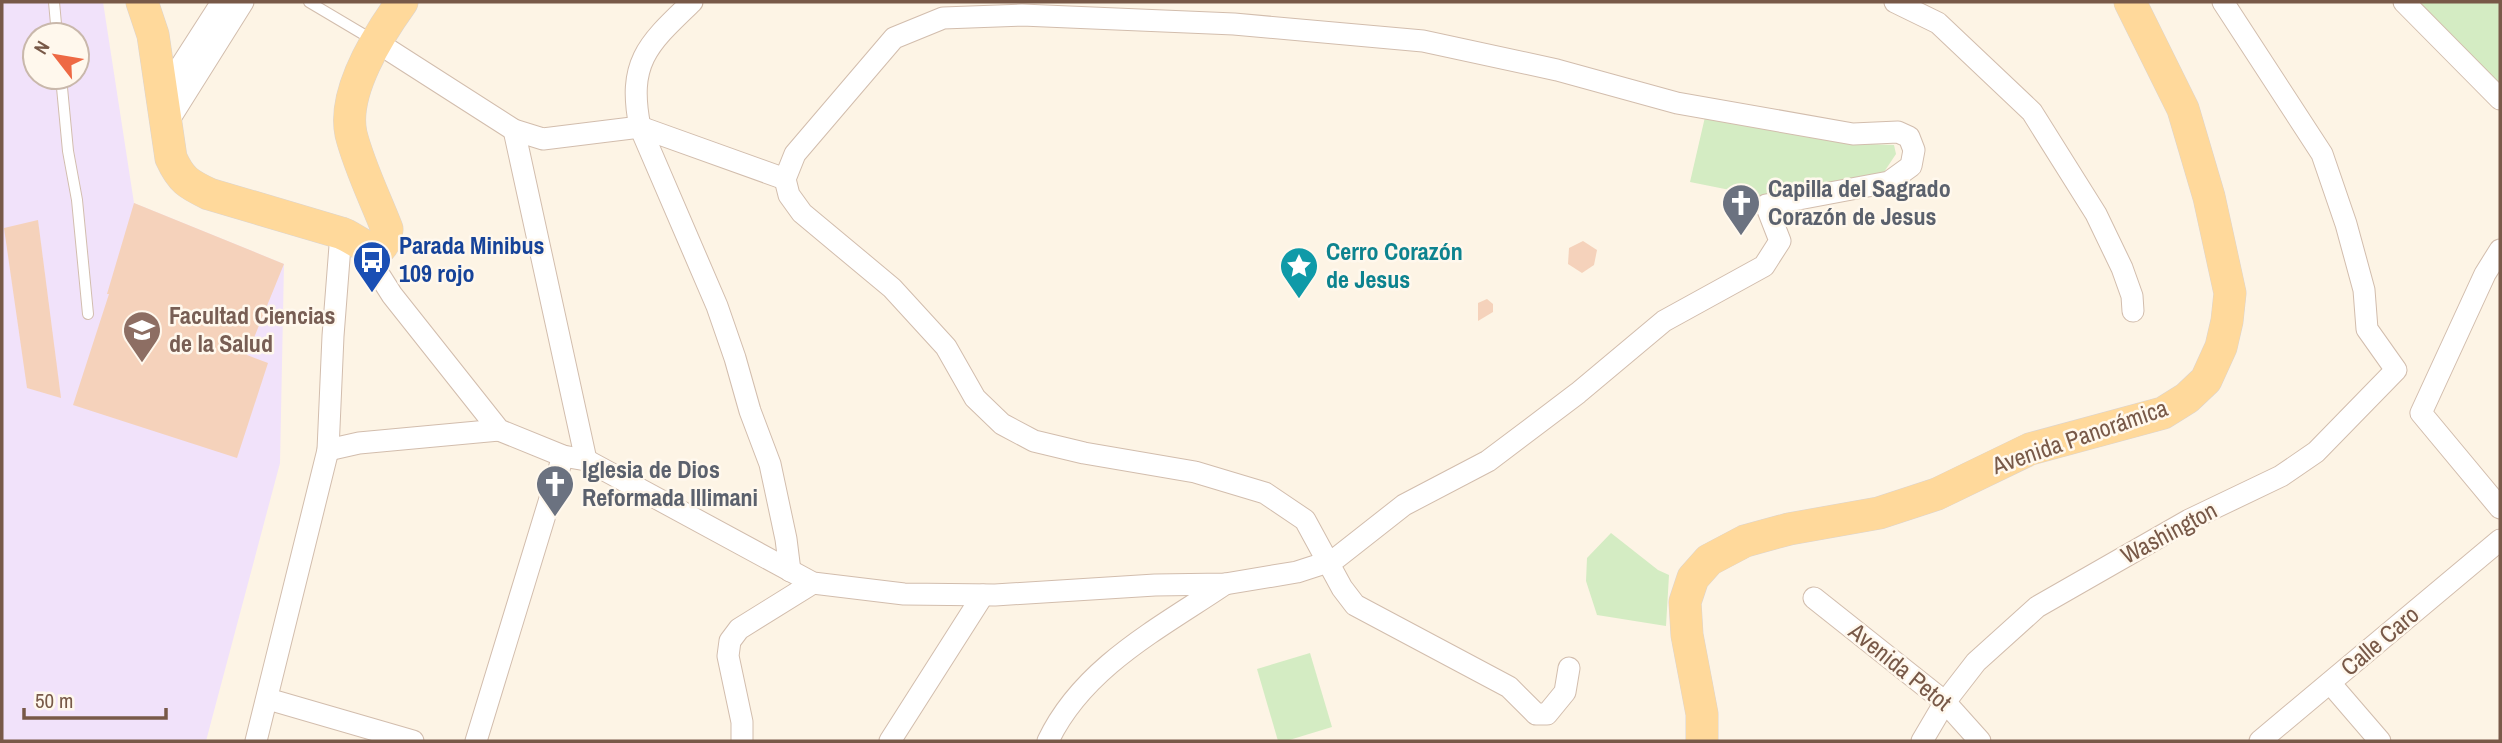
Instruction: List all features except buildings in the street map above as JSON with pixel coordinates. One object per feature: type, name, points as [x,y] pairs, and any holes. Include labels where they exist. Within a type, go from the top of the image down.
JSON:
[{"type":"main road","points":[[142,2],[153,35],[172,158],[179,176],[209,194],[363,236],[350,131],[352,107],[360,75],[375,41],[402,2]]},
{"type":"main road","name":"Avenida Panorámica","points":[[1702,741],[1702,714],[1687,635],[1685,602],[1693,578],[1709,560],[1745,541],[1789,528],[1879,513],[1937,494],[2031,449],[2163,412],[2187,398],[2206,380],[2221,347],[2230,293],[2208,197],[2183,109],[2130,2]]},
{"type":"street","points":[[164,110],[222,2]]},
{"type":"street","points":[[164,110],[243,2]]},
{"type":"street","points":[[692,2],[662,31],[648,50],[636,74],[635,104],[640,127],[717,306],[735,358],[769,464],[786,539],[790,571]]},
{"type":"street","points":[[1895,2],[1938,23],[2032,112],[2096,214],[2122,268],[2132,296],[2133,311]]},
{"type":"street","name":"Washington","points":[[1922,741],[1945,702],[1976,662],[2036,607],[2189,520],[2281,476],[2316,452],[2396,370],[2367,329],[2364,290],[2346,224],[2322,155],[2223,2]]},
{"type":"street","points":[[2404,2],[2500,99]]},
{"type":"street","points":[[327,450],[359,443],[499,430],[563,456],[586,460],[813,583],[904,594],[982,595],[1155,584],[1224,584],[1297,572],[1327,562],[1334,560],[1404,505],[1488,461],[1578,393],[1664,321],[1764,266],[1780,241],[1766,205],[1889,181],[1911,166],[1914,150],[1909,137],[1898,132],[1853,134],[1676,103],[1557,69],[1423,41],[1234,24],[1022,15],[943,18],[894,38],[794,154],[785,178],[789,195],[802,213],[892,288],[946,347],[975,398],[1002,424],[1034,441],[1084,453],[1195,472],[1265,493],[1304,520],[1327,562],[1342,589],[1355,605],[1509,687],[1536,714],[1547,714],[1565,692],[1569,668]]},
{"type":"street","points":[[375,41],[514,130],[543,139],[640,127],[785,178]]},
{"type":"street","points":[[514,130],[586,460]]},
{"type":"street","points":[[363,236],[392,295],[499,430]]},
{"type":"street","points":[[363,236],[392,295]]},
{"type":"street","points":[[256,741],[327,450],[333,336],[363,236]]},
{"type":"street","points":[[2500,250],[2485,274],[2421,413],[2500,508]]},
{"type":"street","points":[[476,741],[563,456]]},
{"type":"street","name":"Calle Caro","points":[[2260,741],[2500,540]]},
{"type":"street","points":[[741,741],[742,722],[728,656],[730,641],[739,629],[813,583]]},
{"type":"street","points":[[1048,741],[1082,691],[1106,665],[1224,584]]},
{"type":"street","points":[[890,741],[982,595]]},
{"type":"street","name":"Avenida Petot","points":[[1814,598],[1945,702],[1980,741]]},
{"type":"street","points":[[2330,683],[2380,741]]},
{"type":"street","points":[[268,699],[413,741]]},
{"type":"lane","points":[[54,2],[56,21]]},
{"type":"lane","points":[[309,2],[375,41]]},
{"type":"lane","points":[[62,91],[68,151],[77,200],[88,314]]},
{"type":"shaded area","name":"Facultad Ciencias de la Salud","points":[[2,2],[103,2],[134,203],[284,264],[280,463],[206,741],[2,741]]},
{"type":"green space","points":[[2409,2],[2500,2],[2500,89]]},
{"type":"green space","points":[[1705,117],[1844,143],[1894,145],[1896,154],[1884,172],[1799,193],[1765,197],[1690,182]]},
{"type":"green space","points":[[1611,533],[1658,570],[1669,575],[1666,626],[1597,615],[1586,581],[1587,558]]},
{"type":"green space","points":[[1310,653],[1332,727],[1278,741],[1257,669]]},
{"type":"place","name":"Capilla del Sagrado Corazón de Jesus","points":[[1741,237]]},
{"type":"place","name":"Parada Minibus 109 rojo","points":[[372,294]]},
{"type":"place","name":"Cerro Corazón de Jesus","points":[[1299,300]]},
{"type":"place","name":"Facultad Ciencias de la Salud","points":[[142,364]]},
{"type":"place","name":"Iglesia de Dios Reformada Illimani","points":[[555,518]]}]
